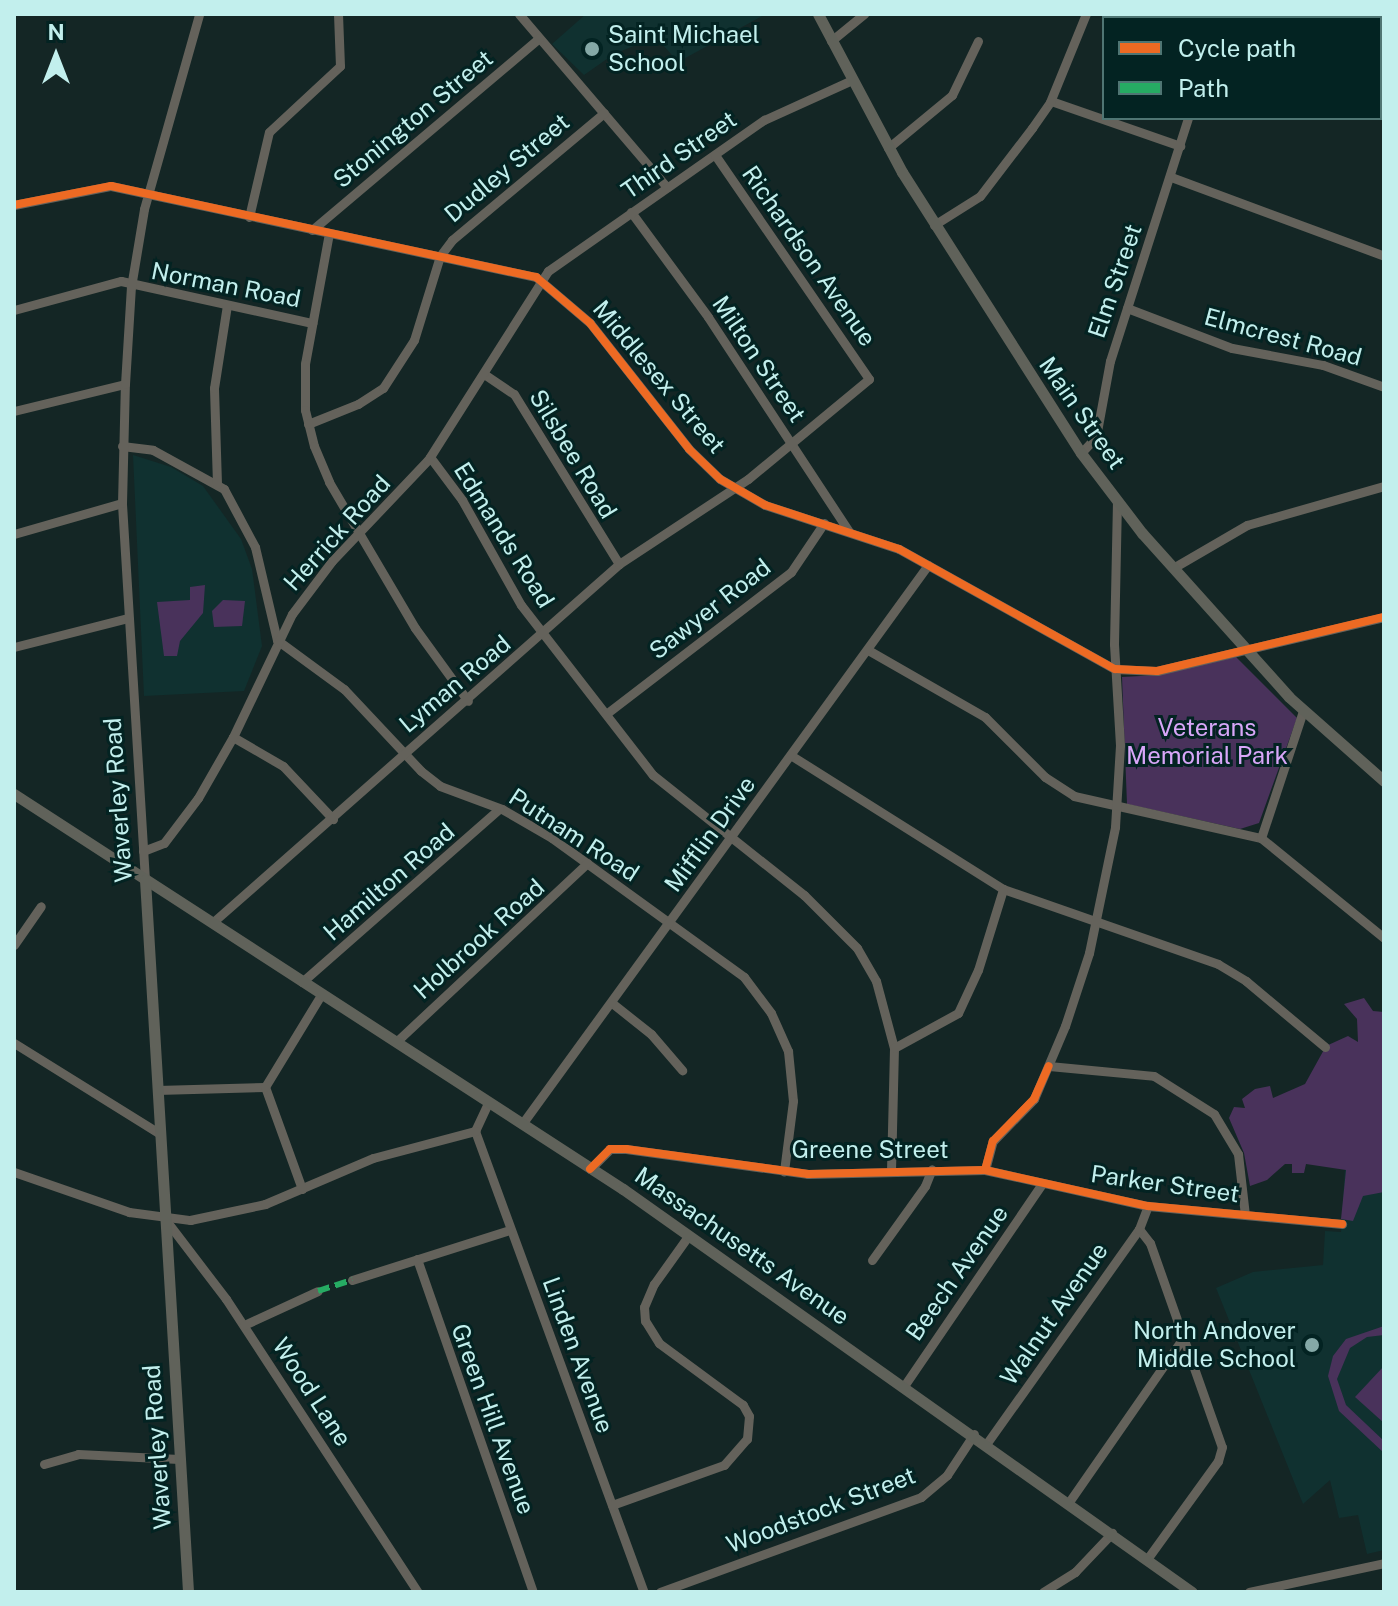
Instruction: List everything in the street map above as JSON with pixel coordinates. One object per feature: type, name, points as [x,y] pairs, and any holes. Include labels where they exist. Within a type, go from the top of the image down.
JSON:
[{"type":"main road","name":"Main Street","points":[[818,14],[850,81],[934,225],[1081,453],[1173,568],[1245,649],[1303,711],[1384,781]]},
{"type":"main road","name":"Massachusetts Avenue","points":[[14,794],[689,1235],[987,1443],[1192,1592]]},
{"type":"main road","name":"Waverley Road","points":[[145,880],[188,1592]]},
{"type":"street","name":"Waverley Road","points":[[145,880],[122,503],[131,287],[147,195],[199,14]]},
{"type":"street","points":[[249,217],[269,132],[340,66],[338,14]]},
{"type":"street","points":[[519,14],[667,187]]},
{"type":"street","points":[[831,41],[864,14]]},
{"type":"street","points":[[934,225],[980,196],[1051,101],[1086,14]]},
{"type":"street","name":"Stonington Street","points":[[312,230],[539,38]]},
{"type":"street","points":[[888,148],[952,95],[978,41]]},
{"type":"street","name":"Third Street","points":[[542,280],[557,264],[764,120],[850,81]]},
{"type":"street","points":[[1051,101],[1102,119]]},
{"type":"street","name":"Dudley Street","points":[[440,256],[452,240],[604,113]]},
{"type":"street","points":[[1105,120],[1180,146]]},
{"type":"street","name":"Elm Street","points":[[1081,453],[1096,437],[1105,379],[1187,120]]},
{"type":"street","name":"Richardson Avenue","points":[[715,155],[869,379]]},
{"type":"street","points":[[1171,177],[1384,256]]},
{"type":"street","name":"Middlesex Street","points":[[14,205],[88,188],[111,186],[542,280],[590,323],[689,449],[733,488],[765,505],[849,532],[928,565],[1115,669],[1157,671],[1384,617]]},
{"type":"street","name":"Milton Street","points":[[631,212],[792,442],[849,532]]},
{"type":"street","points":[[329,233],[305,364],[308,424],[323,469],[420,636],[468,701]]},
{"type":"street","points":[[308,424],[370,398],[395,373],[414,340],[440,256]]},
{"type":"street","name":"Herrick Road","points":[[143,851],[167,839],[233,737],[277,640],[318,578],[430,457],[542,280]]},
{"type":"street","name":"Norman Road","points":[[14,310],[111,282],[312,323]]},
{"type":"street","points":[[227,305],[214,388],[217,484],[255,547],[277,640]]},
{"type":"street","name":"Elmcrest Road","points":[[1127,308],[1240,350],[1323,365],[1384,387]]},
{"type":"street","name":"Silsbee Road","points":[[484,374],[514,394],[619,564]]},
{"type":"street","name":"Lyman Road","points":[[212,923],[544,635],[619,564],[733,488],[869,379]]},
{"type":"street","points":[[14,411],[125,384]]},
{"type":"street","points":[[122,446],[153,450],[217,484]]},
{"type":"street","name":"Edmands Road","points":[[430,457],[544,635],[653,775],[817,906],[857,948],[876,981],[894,1048],[891,1172]]},
{"type":"street","points":[[1173,568],[1247,525],[1384,486]]},
{"type":"street","points":[[985,1170],[993,1141],[1034,1099],[1049,1066],[1096,924],[1118,809],[1115,669],[1117,500]]},
{"type":"street","points":[[14,534],[122,503]]},
{"type":"street","name":"Sawyer Road","points":[[606,714],[791,572],[824,523]]},
{"type":"street","name":"Mifflin Drive","points":[[522,1124],[928,565]]},
{"type":"street","points":[[14,647],[128,618]]},
{"type":"street","name":"Putnam Road","points":[[277,640],[344,689],[440,786],[499,809],[587,863],[744,977],[779,1026],[793,1074],[784,1171]]},
{"type":"street","points":[[868,650],[985,717],[1056,786],[1083,801],[1261,838],[1384,938]]},
{"type":"street","points":[[1261,838],[1303,711]]},
{"type":"street","points":[[233,737],[283,766],[333,819]]},
{"type":"street","points":[[792,756],[1003,889],[1096,924],[1218,964],[1246,981],[1325,1047]]},
{"type":"street","name":"Hamilton Road","points":[[302,982],[499,809]]},
{"type":"street","name":"Holbrook Road","points":[[396,1042],[587,863]]},
{"type":"street","points":[[894,1048],[958,1013],[1003,889]]},
{"type":"street","points":[[14,945],[41,906]]},
{"type":"street","points":[[265,1087],[321,995]]},
{"type":"street","points":[[612,1003],[651,1034],[682,1070]]},
{"type":"street","points":[[14,1043],[160,1134]]},
{"type":"street","points":[[1049,1066],[1154,1076],[1214,1114],[1238,1154],[1245,1215]]},
{"type":"street","points":[[157,1090],[265,1087]]},
{"type":"street","points":[[265,1087],[302,1189]]},
{"type":"street","points":[[14,1172],[103,1205],[165,1219],[229,1214],[302,1189],[373,1158],[475,1131],[488,1103]]},
{"type":"street","name":"Linden Avenue","points":[[475,1131],[644,1592]]},
{"type":"street","name":"Greene Street","points":[[590,1169],[610,1149],[626,1149],[784,1171],[985,1170]]},
{"type":"street","points":[[872,1260],[925,1186],[932,1169]]},
{"type":"street","name":"Parker Street","points":[[985,1170],[1148,1206],[1342,1224]]},
{"type":"street","name":"Beech Avenue","points":[[904,1386],[1042,1184]]},
{"type":"street","name":"Walnut Avenue","points":[[987,1443],[1139,1229],[1148,1206]]},
{"type":"street","name":"Wood Lane","points":[[165,1219],[244,1325],[418,1592]]},
{"type":"street","points":[[1139,1229],[1150,1243],[1181,1341],[1222,1447],[1218,1461],[1147,1559]]},
{"type":"street","points":[[352,1280],[510,1230]]},
{"type":"street","points":[[612,1505],[724,1465],[747,1439],[749,1416],[742,1404],[666,1349],[645,1321],[644,1307],[654,1284],[689,1235]]},
{"type":"street","name":"Green Hill Avenue","points":[[417,1259],[533,1592]]},
{"type":"street","points":[[244,1325],[318,1291]]},
{"type":"street","points":[[1069,1502],[1181,1341]]},
{"type":"street","name":"Woodstock Street","points":[[660,1592],[921,1497],[947,1475],[974,1434]]},
{"type":"street","points":[[44,1464],[78,1454],[179,1459]]},
{"type":"street","points":[[1043,1592],[1075,1572],[1112,1533]]},
{"type":"street","points":[[1249,1592],[1384,1563]]},
{"type":"shaded area","name":"Saint Michael School","points":[[586,14],[766,14],[678,62],[656,37],[614,54],[584,75],[552,44]]},
{"type":"shaded area","points":[[133,455],[171,467],[203,486],[241,539],[252,569],[262,646],[244,691],[144,696]]},
{"type":"shaded area","name":"North Andover Middle School","points":[[1384,1041],[1384,1550],[1367,1554],[1358,1515],[1339,1518],[1330,1480],[1303,1504],[1216,1288],[1253,1272],[1323,1265],[1325,1231],[1341,1232],[1345,1167],[1306,1162]]},
{"type":"green space","points":[[205,585],[203,613],[180,641],[177,656],[164,656],[157,602],[190,600],[190,587]]},
{"type":"green space","points":[[223,600],[245,601],[242,626],[214,627],[212,611]]},
{"type":"green space","name":"Veterans Memorial Park","points":[[1236,657],[1297,718],[1259,823],[1240,829],[1127,804],[1122,677],[1159,675]]},
{"type":"green space","points":[[1364,998],[1373,1011],[1384,1012],[1384,1192],[1363,1196],[1353,1221],[1341,1219],[1346,1170],[1306,1164],[1304,1173],[1292,1173],[1292,1164],[1285,1164],[1267,1180],[1250,1186],[1244,1153],[1229,1118],[1234,1107],[1245,1108],[1242,1099],[1255,1089],[1270,1086],[1273,1098],[1305,1084],[1326,1046],[1348,1036],[1358,1042],[1357,1019],[1344,1004]]},
{"type":"green space","points":[[1384,1326],[1384,1335],[1367,1337],[1350,1348],[1337,1379],[1346,1405],[1384,1441],[1384,1453],[1339,1411],[1328,1376],[1333,1356],[1346,1339]]},
{"type":"green space","points":[[1384,1366],[1384,1423],[1355,1397]]},
{"type":"marked path","points":[[318,1291],[352,1280]]},
{"type":"cycle path","points":[[14,205],[111,186],[536,277],[590,323],[689,449],[720,479],[765,505],[899,549],[1115,669],[1157,671],[1384,617]]},
{"type":"cycle path","points":[[590,1169],[610,1149],[626,1149],[808,1174],[985,1170],[993,1141],[1034,1099],[1049,1066]]},
{"type":"cycle path","points":[[985,1170],[1148,1206],[1342,1224]]},
{"type":"place","name":"Saint Michael School","points":[[592,49]]},
{"type":"place","name":"North Andover Middle School","points":[[1312,1345]]}]
